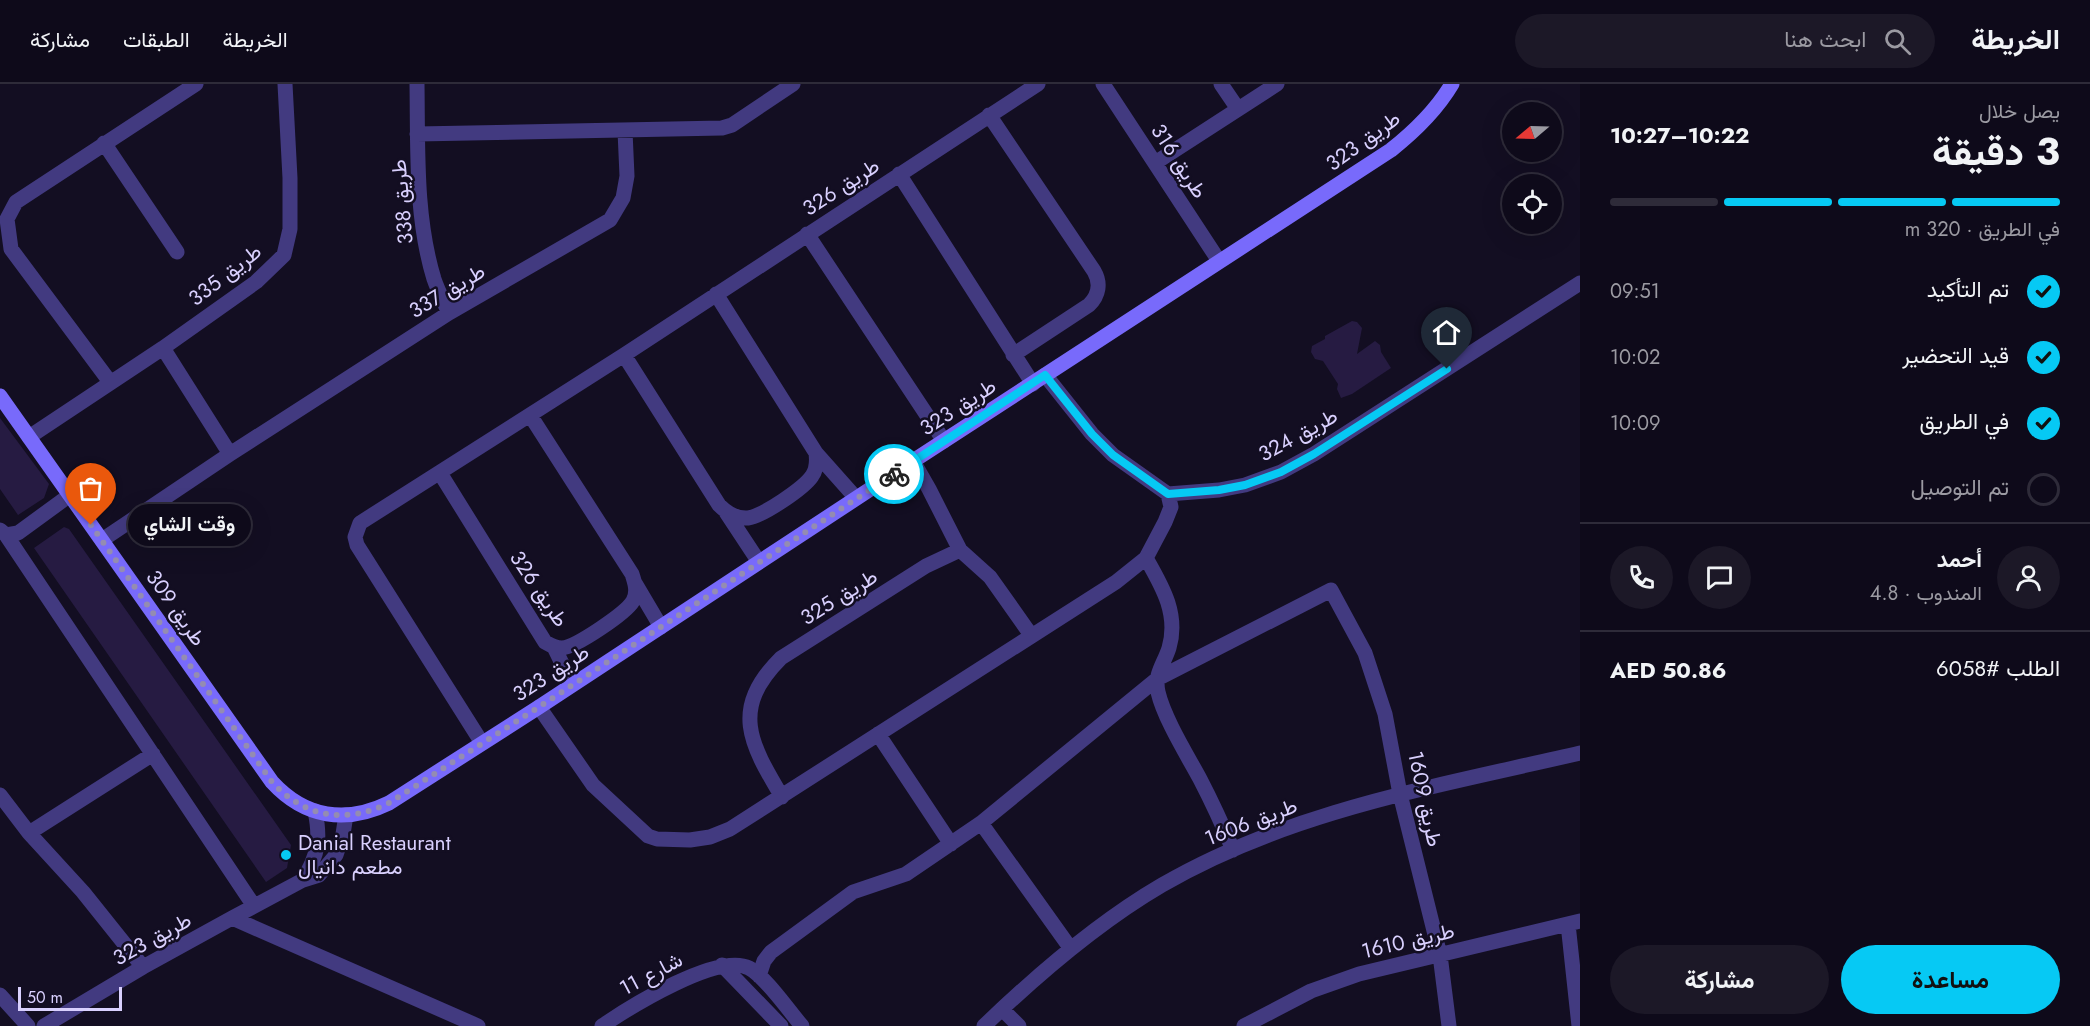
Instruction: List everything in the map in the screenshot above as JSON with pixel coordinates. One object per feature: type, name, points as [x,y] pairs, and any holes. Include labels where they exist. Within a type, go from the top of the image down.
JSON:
[{"type":"street","points":[[110,382],[11,249],[7,219],[16,202],[196,84]]},
{"type":"street","name":"طريق 335","points":[[29,437],[163,348],[256,282],[284,255],[290,229],[285,84]]},
{"type":"street","name":"طريق 338","points":[[417,84],[417,134],[426,249],[435,282],[449,313]]},
{"type":"street","points":[[417,134],[722,128],[732,125],[793,84]]},
{"type":"street","name":"طريق 326","points":[[482,743],[357,545],[355,537],[360,524],[624,355],[1038,84]]},
{"type":"street","name":"طريق 316","points":[[1103,84],[1219,261]]},
{"type":"street","points":[[1221,84],[1238,109]]},
{"type":"street","points":[[1155,163],[1277,84]]},
{"type":"street","name":"طريق 323","points":[[272,782],[287,797],[315,811],[346,815],[361,814],[389,803],[1391,150],[1414,132],[1434,111],[1452,84]]},
{"type":"street","points":[[988,115],[1094,271],[1099,282],[1097,295],[1089,305],[1013,355]]},
{"type":"street","name":"طريق 337","points":[[102,540],[230,454],[449,313],[610,220],[623,198],[627,176],[625,131]]},
{"type":"street","points":[[104,143],[177,252]]},
{"type":"street","points":[[539,707],[593,785],[648,836],[657,839],[690,840],[710,837],[730,829],[782,797],[1030,635],[1116,582],[1146,558],[1171,507],[1168,494],[1113,455],[1013,355],[899,174]]},
{"type":"street","points":[[807,234],[944,441]]},
{"type":"street","name":"طريق 324","points":[[1168,494],[1219,490],[1245,485],[1281,472],[1314,454],[1580,283]]},
{"type":"street","points":[[716,294],[816,453],[856,498]]},
{"type":"street","points":[[163,348],[230,454]]},
{"type":"street","points":[[624,355],[712,495],[759,562]]},
{"type":"street","name":"طريق 309","points":[[1,396],[272,782]]},
{"type":"street","points":[[530,415],[632,574],[661,627]]},
{"type":"street","points":[[725,511],[740,518],[749,518],[764,512],[806,483],[815,469],[816,453]]},
{"type":"street","points":[[913,461],[960,550],[990,577],[1030,635]]},
{"type":"street","name":"طريق 326","points":[[440,473],[545,642],[554,647],[563,648],[579,642],[628,608],[636,592],[635,582]]},
{"type":"street","points":[[3,532],[18,533],[70,495]]},
{"type":"street","points":[[3,532],[254,906]]},
{"type":"street","name":"طريق 325","points":[[782,797],[760,760],[752,740],[750,717],[754,694],[765,674],[781,658],[926,566],[960,550]]},
{"type":"street","points":[[1146,558],[1169,603],[1172,619],[1173,633],[1169,648],[1158,671],[1157,679],[1161,700],[1233,850]]},
{"type":"street","name":"طريق 1609","points":[[1157,679],[1331,590],[1354,631],[1375,682],[1385,714],[1400,794],[1440,955],[1449,1026]]},
{"type":"street","points":[[554,647],[572,684]]},
{"type":"street","points":[[759,976],[764,961],[771,952],[854,892],[906,874],[981,823],[1157,679]]},
{"type":"street","points":[[878,734],[951,844]]},
{"type":"street","name":"طريق 1606","points":[[984,1026],[1071,949],[1130,906],[1162,885],[1233,850],[1275,833],[1400,794],[1580,753]]},
{"type":"street","points":[[29,833],[153,754]]},
{"type":"street","points":[[0,795],[29,833],[83,892],[143,968]]},
{"type":"street","points":[[303,880],[316,854],[320,832],[315,811]]},
{"type":"street","name":"طريق 323","points":[[44,1026],[232,918],[303,880],[319,875],[336,855],[346,815]]},
{"type":"street","points":[[981,823],[1071,949]]},
{"type":"street","points":[[232,918],[478,1026]]},
{"type":"street","name":"طريق 1610","points":[[1244,1026],[1266,1020],[1311,991],[1359,974],[1574,923],[1579,1026]]},
{"type":"street","points":[[722,965],[738,964],[750,968],[802,1026]]},
{"type":"street","points":[[722,965],[781,1026]]},
{"type":"street","name":"شارع 11","points":[[602,1026],[624,1011],[692,976],[722,965]]},
{"type":"street","points":[[0,995],[28,1026]]},
{"type":"street","points":[[1002,1009],[1019,1026]]},
{"type":"building","points":[[1352,321],[1357,322],[1362,328],[1357,354],[1375,341],[1380,345],[1381,352],[1391,368],[1352,394],[1341,398],[1337,389],[1338,384],[1323,361],[1315,359],[1311,352],[1312,346],[1325,339],[1325,336]]},
{"type":"building","points":[[0,418],[49,484],[44,498],[18,515],[0,489]]},
{"type":"building","points":[[64,527],[69,529],[291,845],[287,868],[266,882],[34,548]]},
{"type":"way so far","points":[[91,525],[279,790],[305,808],[325,814],[346,815],[361,814],[389,803],[894,474]]},
{"type":"place","name":"وقت الشاي","points":[[91,525]]},
{"type":"place","name":"Danial Restaurant مطعم دانيال","points":[[286,855]]},
{"type":"route","points":[[894,474],[1045,375],[1092,434],[1113,455],[1168,494],[1219,490],[1245,485],[1281,472],[1314,454],[1447,369]]}]
